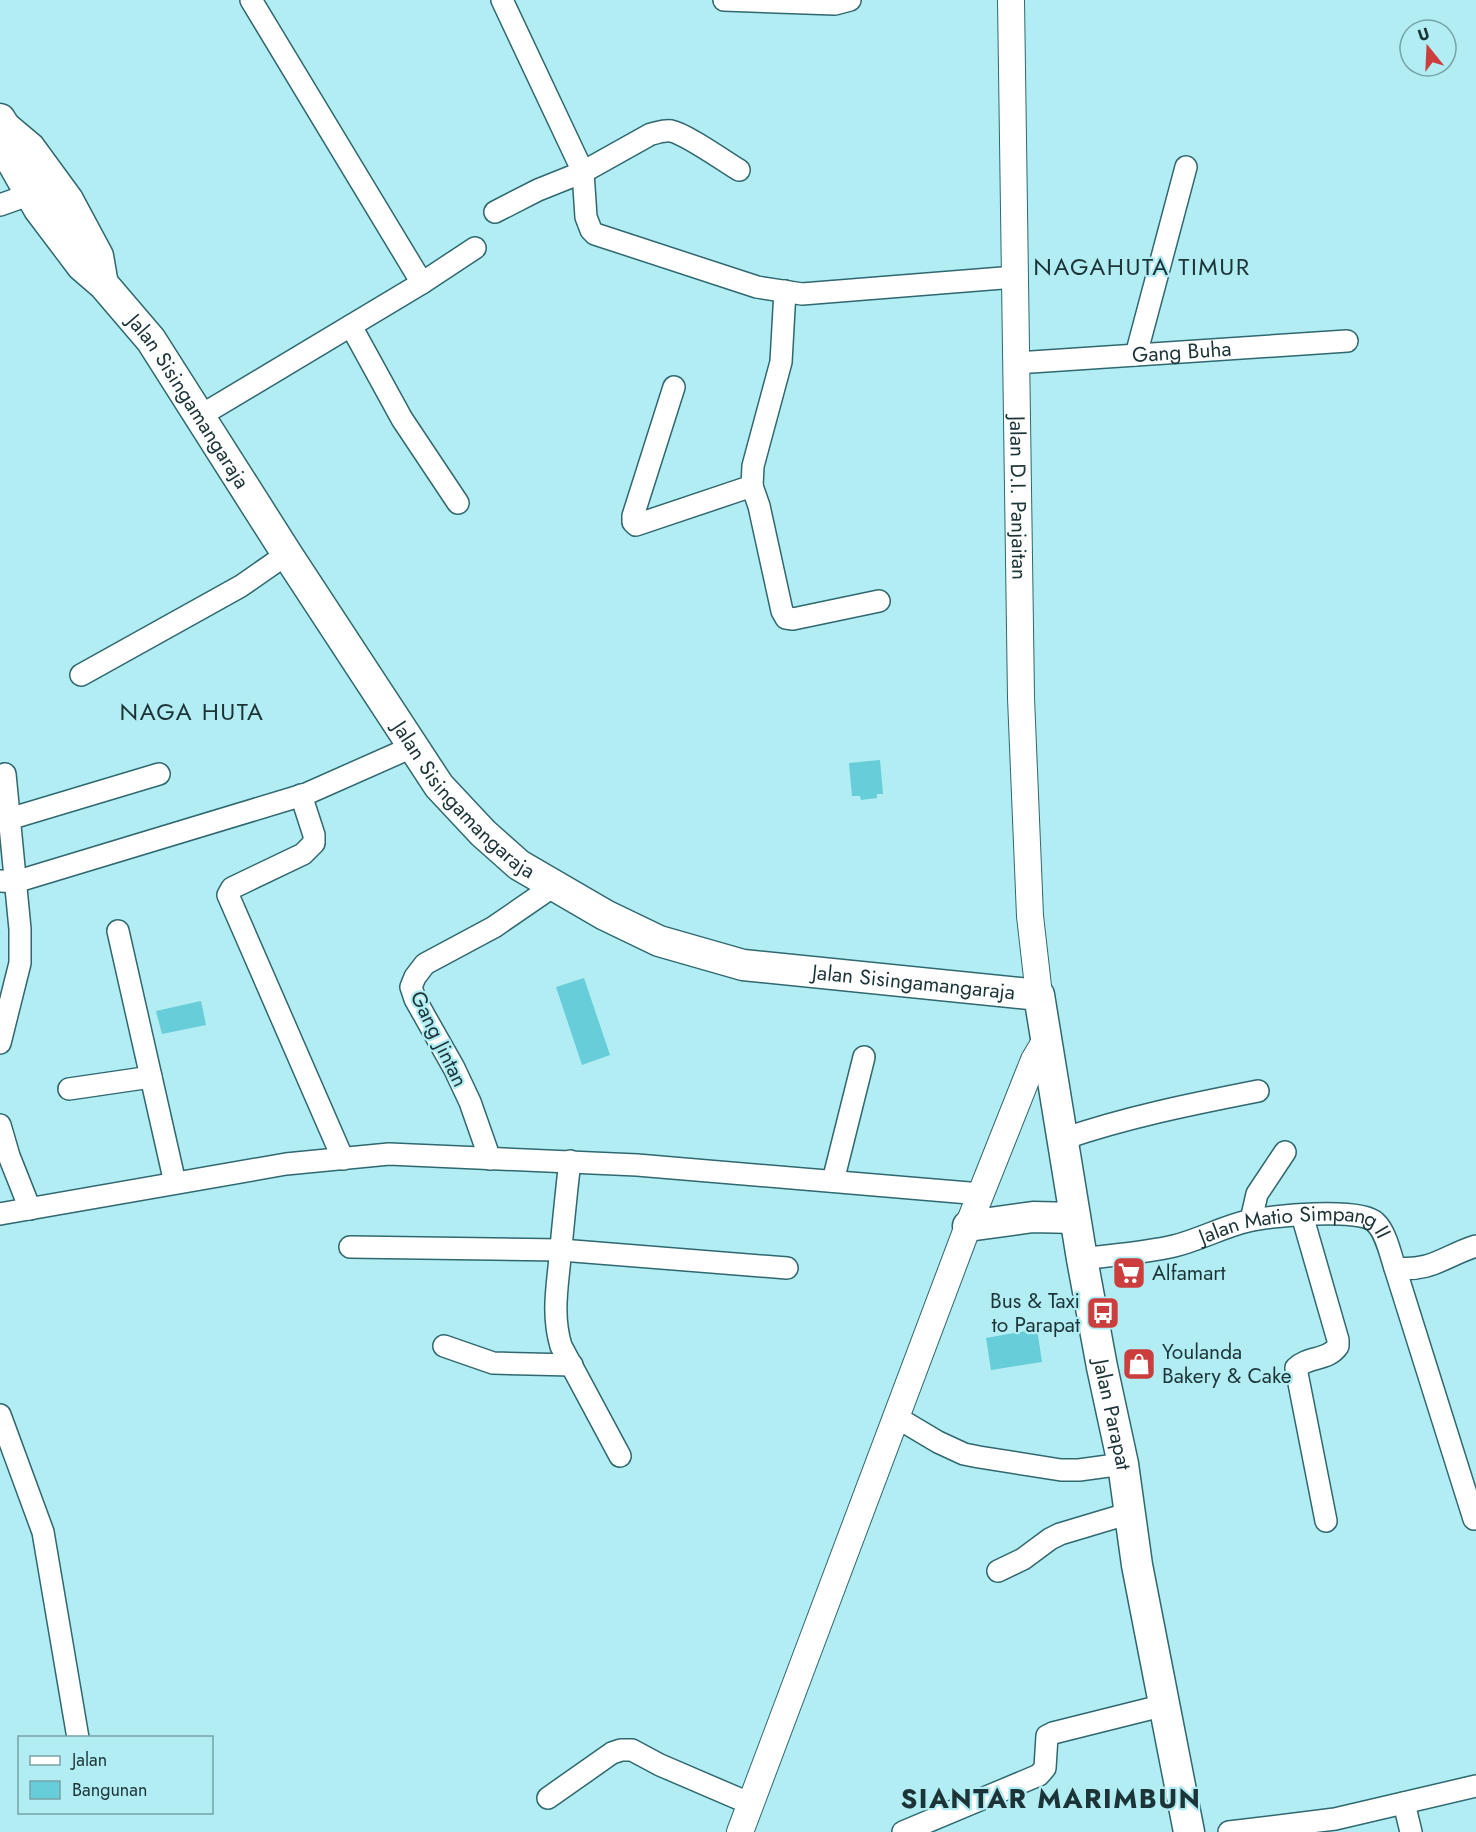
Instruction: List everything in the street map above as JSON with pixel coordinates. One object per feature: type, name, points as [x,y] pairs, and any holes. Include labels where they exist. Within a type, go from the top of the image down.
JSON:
[{"type":"highway","name":"Jalan Sisingamangaraja","points":[[2,123],[11,160],[39,209],[82,266],[104,285],[151,340],[287,554],[439,786],[483,833],[519,865],[605,915],[659,941],[743,965],[1039,995]]},
{"type":"highway","name":"Jalan Sisingamangaraja","points":[[2,123],[30,148],[68,200],[98,256],[104,285]]},
{"type":"highway","name":"Jalan Parapat","points":[[1039,995],[1082,1259],[1123,1464],[1137,1565],[1189,1832]]},
{"type":"highway","points":[[968,1226],[1033,1217],[1075,1218]]},
{"type":"main road","name":"Jalan D.I. Panjaitan","points":[[1011,0],[1021,698],[1030,916],[1039,995]]},
{"type":"main road","points":[[740,1832],[968,1226],[1034,1060],[1046,1040]]},
{"type":"street","points":[[251,0],[422,283]]},
{"type":"street","points":[[502,0],[583,172],[586,217],[595,234],[758,287],[785,291],[812,293],[1015,277]]},
{"type":"street","points":[[724,0],[835,4],[850,0]]},
{"type":"street","points":[[495,212],[538,190],[583,172],[651,134],[670,131],[681,135],[739,170]]},
{"type":"street","points":[[1136,355],[1186,167]]},
{"type":"street","points":[[0,205],[31,194]]},
{"type":"street","points":[[200,416],[422,283],[475,248]]},
{"type":"street","points":[[785,291],[781,362],[753,466],[752,486],[759,506],[782,611],[789,620],[879,601]]},
{"type":"street","points":[[351,326],[402,419],[458,503]]},
{"type":"street","name":"Gang Buha","points":[[1016,363],[1347,341]]},
{"type":"street","points":[[674,387],[633,522],[636,525],[752,486]]},
{"type":"street","points":[[81,675],[241,586],[287,554]]},
{"type":"street","points":[[8,881],[301,795],[338,781],[412,747]]},
{"type":"street","points":[[0,1043],[5,995],[20,963],[20,929],[8,881],[9,819],[5,774]]},
{"type":"street","points":[[9,819],[159,774]]},
{"type":"street","points":[[301,795],[314,835],[314,843],[303,854],[232,888],[228,895],[343,1159]]},
{"type":"street","name":"Gang Jintan","points":[[490,1159],[466,1093],[415,999],[411,987],[425,964],[494,927],[555,885]]},
{"type":"street","points":[[118,931],[175,1183]]},
{"type":"street","points":[[833,1181],[864,1057]]},
{"type":"street","points":[[69,1089],[151,1077]]},
{"type":"street","points":[[1063,1139],[1151,1112],[1258,1091]]},
{"type":"street","points":[[0,1125],[9,1156],[30,1209]]},
{"type":"street","points":[[1251,1220],[1257,1194],[1285,1152]]},
{"type":"street","points":[[0,1214],[286,1164],[389,1154],[570,1161],[981,1194]]},
{"type":"street","points":[[570,1161],[562,1227],[555,1314],[556,1330],[561,1346],[620,1456]]},
{"type":"street","points":[[1302,1215],[1338,1340],[1338,1346],[1331,1354],[1304,1361],[1296,1368],[1295,1373],[1326,1521]]},
{"type":"street","name":"Jalan Matio Simpang II","points":[[1082,1259],[1170,1247],[1197,1240],[1251,1220],[1302,1215],[1362,1215],[1374,1221],[1383,1233],[1395,1268],[1408,1269],[1433,1264],[1476,1246]]},
{"type":"street","points":[[350,1247],[561,1250],[787,1268]]},
{"type":"street","points":[[1395,1268],[1474,1519]]},
{"type":"street","points":[[444,1346],[493,1363],[572,1365]]},
{"type":"street","points":[[0,1415],[43,1532],[78,1736]]},
{"type":"street","points":[[896,1417],[929,1437],[972,1455],[1061,1470],[1123,1464]]},
{"type":"street","points":[[998,1571],[1060,1534],[1130,1513]]},
{"type":"street","points":[[903,1832],[1039,1775],[1045,1768],[1047,1736],[1053,1733],[1165,1705]]},
{"type":"street","points":[[548,1798],[612,1753],[632,1750],[660,1765],[751,1804]]},
{"type":"street","points":[[1229,1832],[1335,1819],[1476,1785]]},
{"type":"street","points":[[1404,1803],[1411,1832]]},
{"type":"building","points":[[880,760],[883,794],[877,794],[877,798],[861,800],[860,796],[852,796],[849,763]]},
{"type":"building","points":[[584,978],[610,1055],[582,1065],[556,987]]},
{"type":"building","points":[[201,1001],[206,1025],[162,1034],[156,1011]]},
{"type":"building","points":[[1037,1329],[1042,1362],[991,1370],[986,1338]]},
{"type":"place","name":"Alfamart","points":[[1129,1273]]},
{"type":"place","name":"Bus & Taxi to Parapat","points":[[1103,1313]]},
{"type":"place","name":"Youlanda Bakery & Cake","points":[[1139,1364]]},
{"type":"district","name":"NAGAHUTA TIMUR","points":[[1142,267]]},
{"type":"district","name":"NAGA HUTA","points":[[192,712]]},
{"type":"district","name":"SIANTAR MARIMBUN","points":[[1051,1799]]}]
